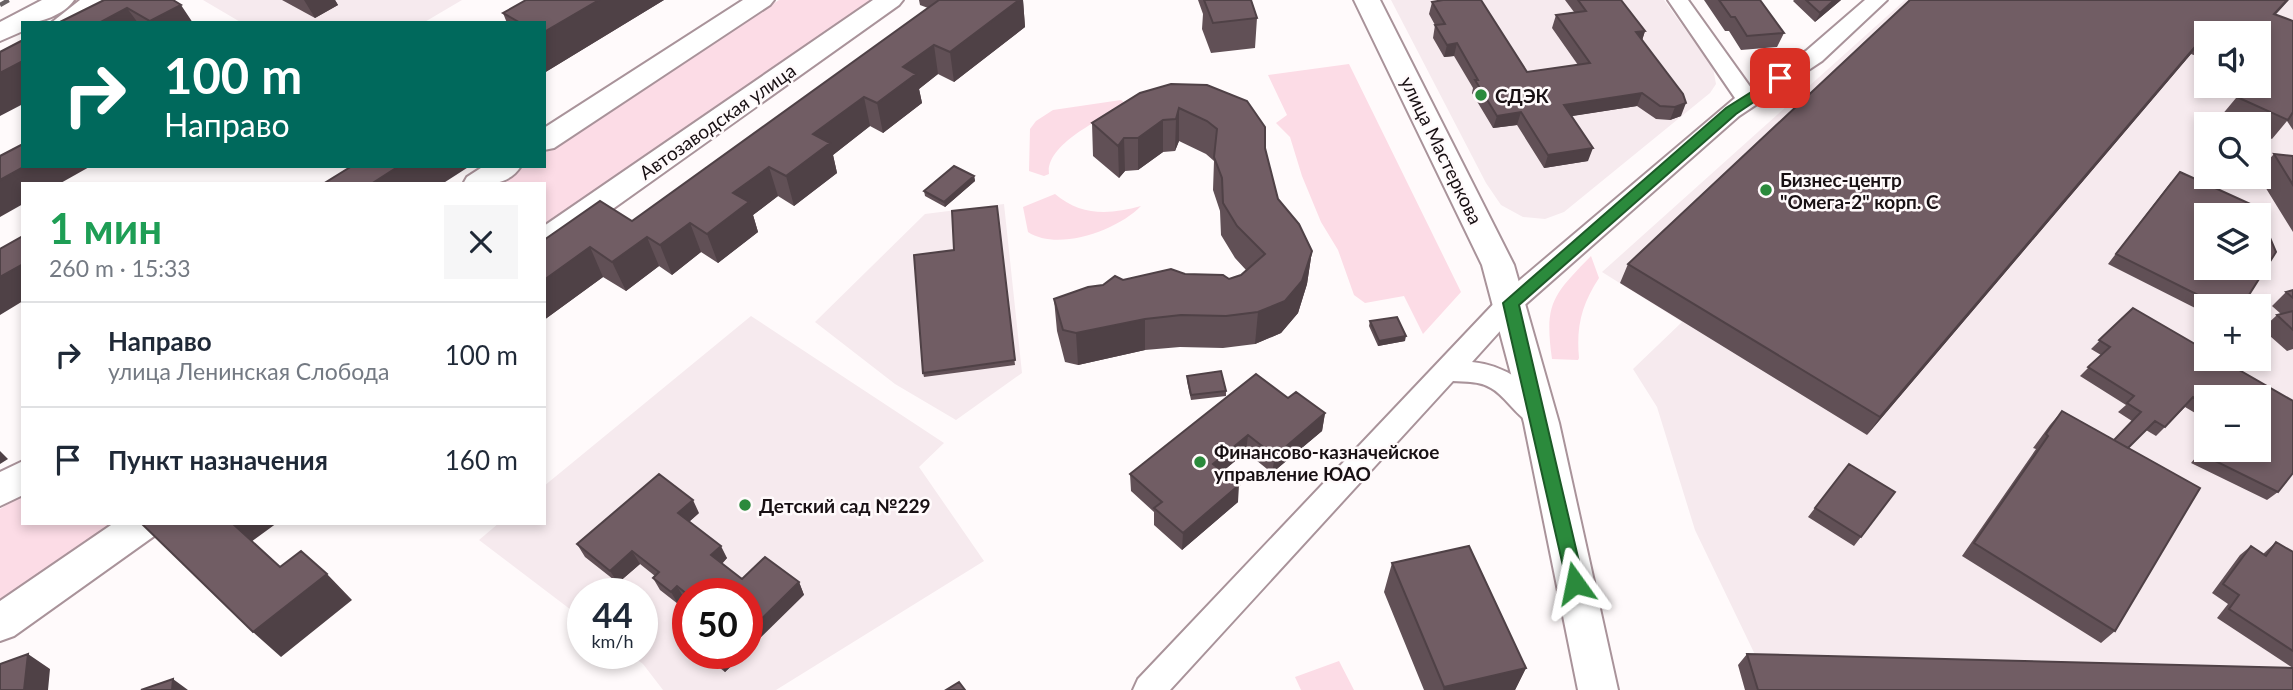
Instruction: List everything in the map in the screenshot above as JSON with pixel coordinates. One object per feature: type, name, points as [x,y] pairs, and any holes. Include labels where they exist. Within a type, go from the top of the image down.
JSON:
[{"type":"main road","points":[[38,21],[61,0]]},
{"type":"main road","points":[[67,21],[97,0]]},
{"type":"main road","points":[[546,140],[761,0]]},
{"type":"main road","name":"Автозаводская улица","points":[[546,241],[890,0]]},
{"type":"main road","name":"улица Мастеркова","points":[[1367,0],[1498,265],[1538,416],[1598,690]]},
{"type":"main road","points":[[481,182],[503,168]]},
{"type":"main road","points":[[0,491],[21,477]]},
{"type":"main road","points":[[0,623],[141,525]]},
{"type":"street","points":[[76,21],[120,0]]},
{"type":"street","points":[[1678,0],[1725,68],[1739,105]]},
{"type":"street","points":[[1149,690],[1510,303],[1739,105],[1814,56],[1877,0]]},
{"type":"street","points":[[1725,68],[1766,72],[1797,68]]},
{"type":"street","points":[[1446,371],[1470,370],[1497,377],[1516,390],[1538,416]]},
{"type":"shaded area","points":[[203,0],[462,0],[426,21],[239,21]]},
{"type":"shaded area","points":[[779,0],[877,0],[546,227],[546,182],[501,182],[522,168],[546,168],[546,152]]},
{"type":"shaded area","points":[[1391,0],[1664,0],[1713,68],[1716,84],[1710,93],[1564,212],[1545,219],[1523,217],[1501,205],[1486,183]]},
{"type":"shaded area","points":[[1905,0],[2293,0],[2293,690],[1745,690],[1738,665],[1760,665],[1695,530],[1657,407],[1633,369],[1682,322],[1602,272]]},
{"type":"shaded area","points":[[1349,64],[1461,292],[1423,334],[1404,296],[1365,303],[1354,295],[1338,250],[1321,222],[1302,176],[1290,137],[1276,123],[1287,115],[1268,75]]},
{"type":"shaded area","points":[[1121,100],[1127,105],[1091,124],[1056,152],[1050,163],[1049,174],[1044,176],[1029,171],[1030,129],[1036,121],[1053,110]]},
{"type":"shaded area","points":[[1055,194],[1075,206],[1096,212],[1141,206],[1118,223],[1087,236],[1055,240],[1028,232],[1023,207]]},
{"type":"shaded area","points":[[1004,204],[1022,373],[956,420],[895,384],[815,322],[925,214]]},
{"type":"shaded area","points":[[1591,256],[1599,278],[1588,297],[1582,316],[1578,336],[1579,358],[1552,359],[1549,325],[1554,301]]},
{"type":"shaded area","name":"Детский сад №229","points":[[751,316],[944,443],[919,467],[984,561],[776,690],[663,690],[647,669],[658,669],[658,578],[567,578],[567,607],[479,540],[497,525],[546,525],[546,484]]},
{"type":"shaded area","points":[[21,495],[21,525],[110,525],[0,601],[0,509]]},
{"type":"shaded area","points":[[1339,661],[1354,690],[1301,690],[1295,677]]},
{"type":"building","points":[[104,0],[173,0],[181,5],[150,21],[127,8],[103,21],[62,21]]},
{"type":"building","points":[[526,0],[599,0],[546,31],[546,21],[517,21],[503,13]]},
{"type":"building","points":[[939,0],[1019,0],[950,52],[934,45],[903,67],[916,74],[877,103],[864,97],[813,134],[830,143],[786,176],[769,167],[733,193],[749,202],[707,234],[690,223],[660,245],[647,237],[612,262],[590,247],[546,279],[546,239],[600,201],[632,221]]},
{"type":"building","points":[[1204,0],[1251,0],[1257,18],[1213,23]]},
{"type":"building","points":[[1481,0],[1527,72],[1590,63],[1556,15],[1586,11],[1578,0],[1621,0],[1645,31],[1636,32],[1683,94],[1686,103],[1675,107],[1660,106],[1642,93],[1564,105],[1593,148],[1548,155],[1521,112],[1497,116],[1457,43],[1447,45],[1435,25],[1445,24],[1432,2]]},
{"type":"building","points":[[1719,0],[1760,0],[1784,33],[1747,36],[1735,17],[1731,17]]},
{"type":"building","points":[[1806,0],[1834,0],[1820,13]]},
{"type":"building","points":[[1910,0],[2287,0],[2274,14],[2293,21],[2293,112],[2288,120],[2239,98],[2271,98],[2271,21],[2194,21],[2194,48],[1880,417],[1628,264]]},
{"type":"building","points":[[21,41],[21,62],[0,73],[0,52]]},
{"type":"building","points":[[1171,84],[1207,85],[1247,101],[1265,127],[1265,148],[1278,199],[1299,224],[1312,251],[1302,281],[1285,301],[1258,312],[1145,319],[1076,333],[1063,330],[1054,299],[1088,287],[1103,285],[1115,276],[1123,280],[1171,269],[1185,274],[1223,275],[1229,279],[1241,275],[1265,254],[1237,226],[1223,203],[1222,178],[1214,157],[1217,129],[1207,121],[1179,108],[1176,119],[1163,120],[1138,138],[1124,138],[1118,146],[1092,123],[1140,93]]},
{"type":"building","points":[[21,145],[21,168],[0,180],[0,156]]},
{"type":"building","points":[[2274,154],[2293,156],[2293,185]]},
{"type":"building","points":[[954,166],[974,176],[944,202],[924,191]]},
{"type":"building","points":[[349,168],[396,168],[374,182],[326,182]]},
{"type":"building","points":[[2180,172],[2194,178],[2194,189],[2217,189],[2248,203],[2194,203],[2194,280],[2258,280],[2250,294],[2196,294],[2116,254]]},
{"type":"building","points":[[997,206],[1015,360],[923,373],[914,255],[954,250],[952,211]]},
{"type":"building","points":[[21,237],[21,265],[0,277],[0,249]]},
{"type":"building","points":[[2271,240],[2276,252],[2271,260]]},
{"type":"building","points":[[2133,308],[2194,343],[2194,371],[2241,371],[2265,385],[2194,385],[2194,398],[2165,427],[2155,421],[2128,448],[2114,440],[2141,412],[2127,403],[2134,396],[2088,367],[2110,347],[2099,340]]},
{"type":"building","points":[[2293,311],[2293,330],[2277,315]]},
{"type":"building","points":[[1397,317],[1406,336],[1379,341],[1370,321]]},
{"type":"building","points":[[1221,371],[1226,391],[1191,395],[1187,376]]},
{"type":"building","name":"Финансово-казначейское управление ЮАО","points":[[1256,374],[1288,398],[1296,392],[1325,413],[1275,456],[1248,435],[1213,464],[1239,485],[1183,533],[1154,508],[1162,502],[1130,474]]},
{"type":"building","points":[[2271,388],[2293,401],[2293,473],[2278,492],[2217,462],[2271,462]]},
{"type":"building","points":[[2062,411],[2200,488],[2115,631],[1974,543],[2048,436],[2046,434]]},
{"type":"building","points":[[1849,464],[1895,492],[1861,537],[1815,508]]},
{"type":"building","points":[[659,474],[693,500],[678,513],[721,546],[711,555],[741,578],[672,578],[671,592],[658,582],[658,578],[653,578],[659,572],[632,551],[610,571],[577,544]]},
{"type":"building","points":[[143,525],[234,525],[280,567],[301,551],[327,574],[253,632]]},
{"type":"building","points":[[2276,542],[2293,552],[2293,651],[2229,609],[2239,595],[2223,584],[2251,546],[2266,556]]},
{"type":"building","points":[[1469,546],[1526,668],[1444,687],[1392,563]]},
{"type":"building","points":[[765,557],[799,582],[763,617],[763,578],[743,578]]},
{"type":"building","points":[[28,654],[24,690],[0,690],[0,664]]},
{"type":"building","points":[[1747,654],[2293,668],[2293,690],[1758,690]]},
{"type":"building","points":[[173,679],[172,690],[141,690]]},
{"type":"building","points":[[959,682],[965,690],[946,690]]},
{"type":"railway","points":[[0,5],[9,0]]},
{"type":"place","name":"СДЭК","points":[[1481,95]]},
{"type":"place","name":"Бизнес-центр \"Омега-2\" корп. C","points":[[1766,190]]},
{"type":"place","name":"Финансово-казначейское управление ЮАО","points":[[1200,462]]},
{"type":"place","name":"Детский сад №229","points":[[745,505]]},
{"type":"route","points":[[1575,583],[1510,303],[1731,111],[1780,78]]}]
